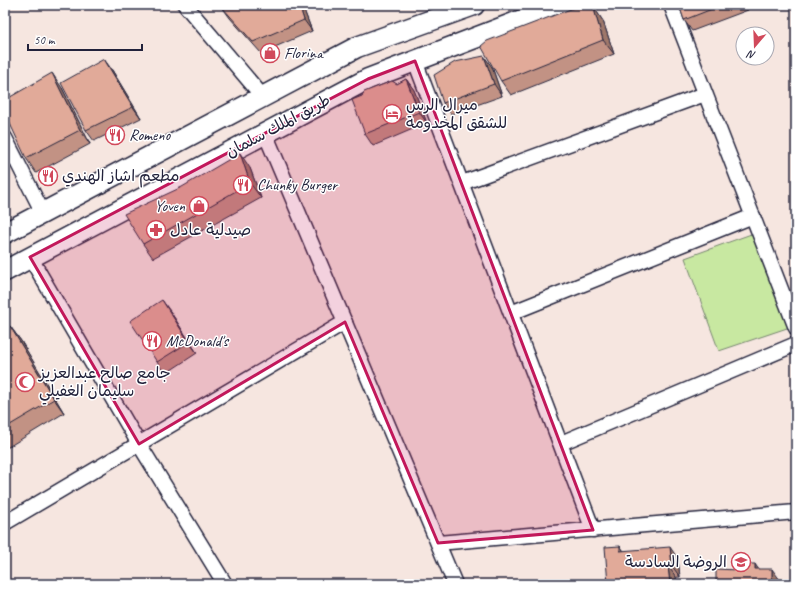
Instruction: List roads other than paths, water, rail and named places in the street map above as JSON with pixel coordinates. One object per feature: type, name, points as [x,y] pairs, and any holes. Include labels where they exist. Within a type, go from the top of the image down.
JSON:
[{"type":"main road","name":"طريق الملك سلمان","points":[[5,233],[357,48],[474,5]]},
{"type":"main road","name":"طريق الملك سلمان","points":[[5,271],[368,79],[561,5]]},
{"type":"street","points":[[185,5],[263,97]]},
{"type":"street","points":[[671,5],[796,328]]},
{"type":"street","points":[[415,60],[593,530]]},
{"type":"street","points":[[462,183],[705,94]]},
{"type":"street","points":[[265,133],[455,584]]},
{"type":"street","points":[[5,138],[43,212]]},
{"type":"street","points":[[511,313],[753,216]]},
{"type":"street","points":[[30,257],[139,444],[225,584]]},
{"type":"street","points":[[5,523],[345,322]]},
{"type":"street","points":[[561,443],[796,344]]},
{"type":"street","points":[[438,543],[796,512]]},
{"type":"place","name":"Florina","points":[[270,53]]},
{"type":"place","name":"ميرال الرس للشقق المخدومة","points":[[392,114]]},
{"type":"place","name":"Romeno","points":[[115,135]]},
{"type":"place","name":"مطعم اشاز الهندي","points":[[48,176]]},
{"type":"place","name":"Chunky Burger","points":[[243,185]]},
{"type":"place","name":"Yoven","points":[[199,206]]},
{"type":"place","name":"صيدلية عادل","points":[[156,230]]},
{"type":"place","name":"McDonald's","points":[[152,341]]},
{"type":"place","name":"جامع صالح عبدالعزيز سليمان الغفيلي","points":[[25,382]]},
{"type":"place","name":"الروضة السادسة","points":[[741,562]]}]
